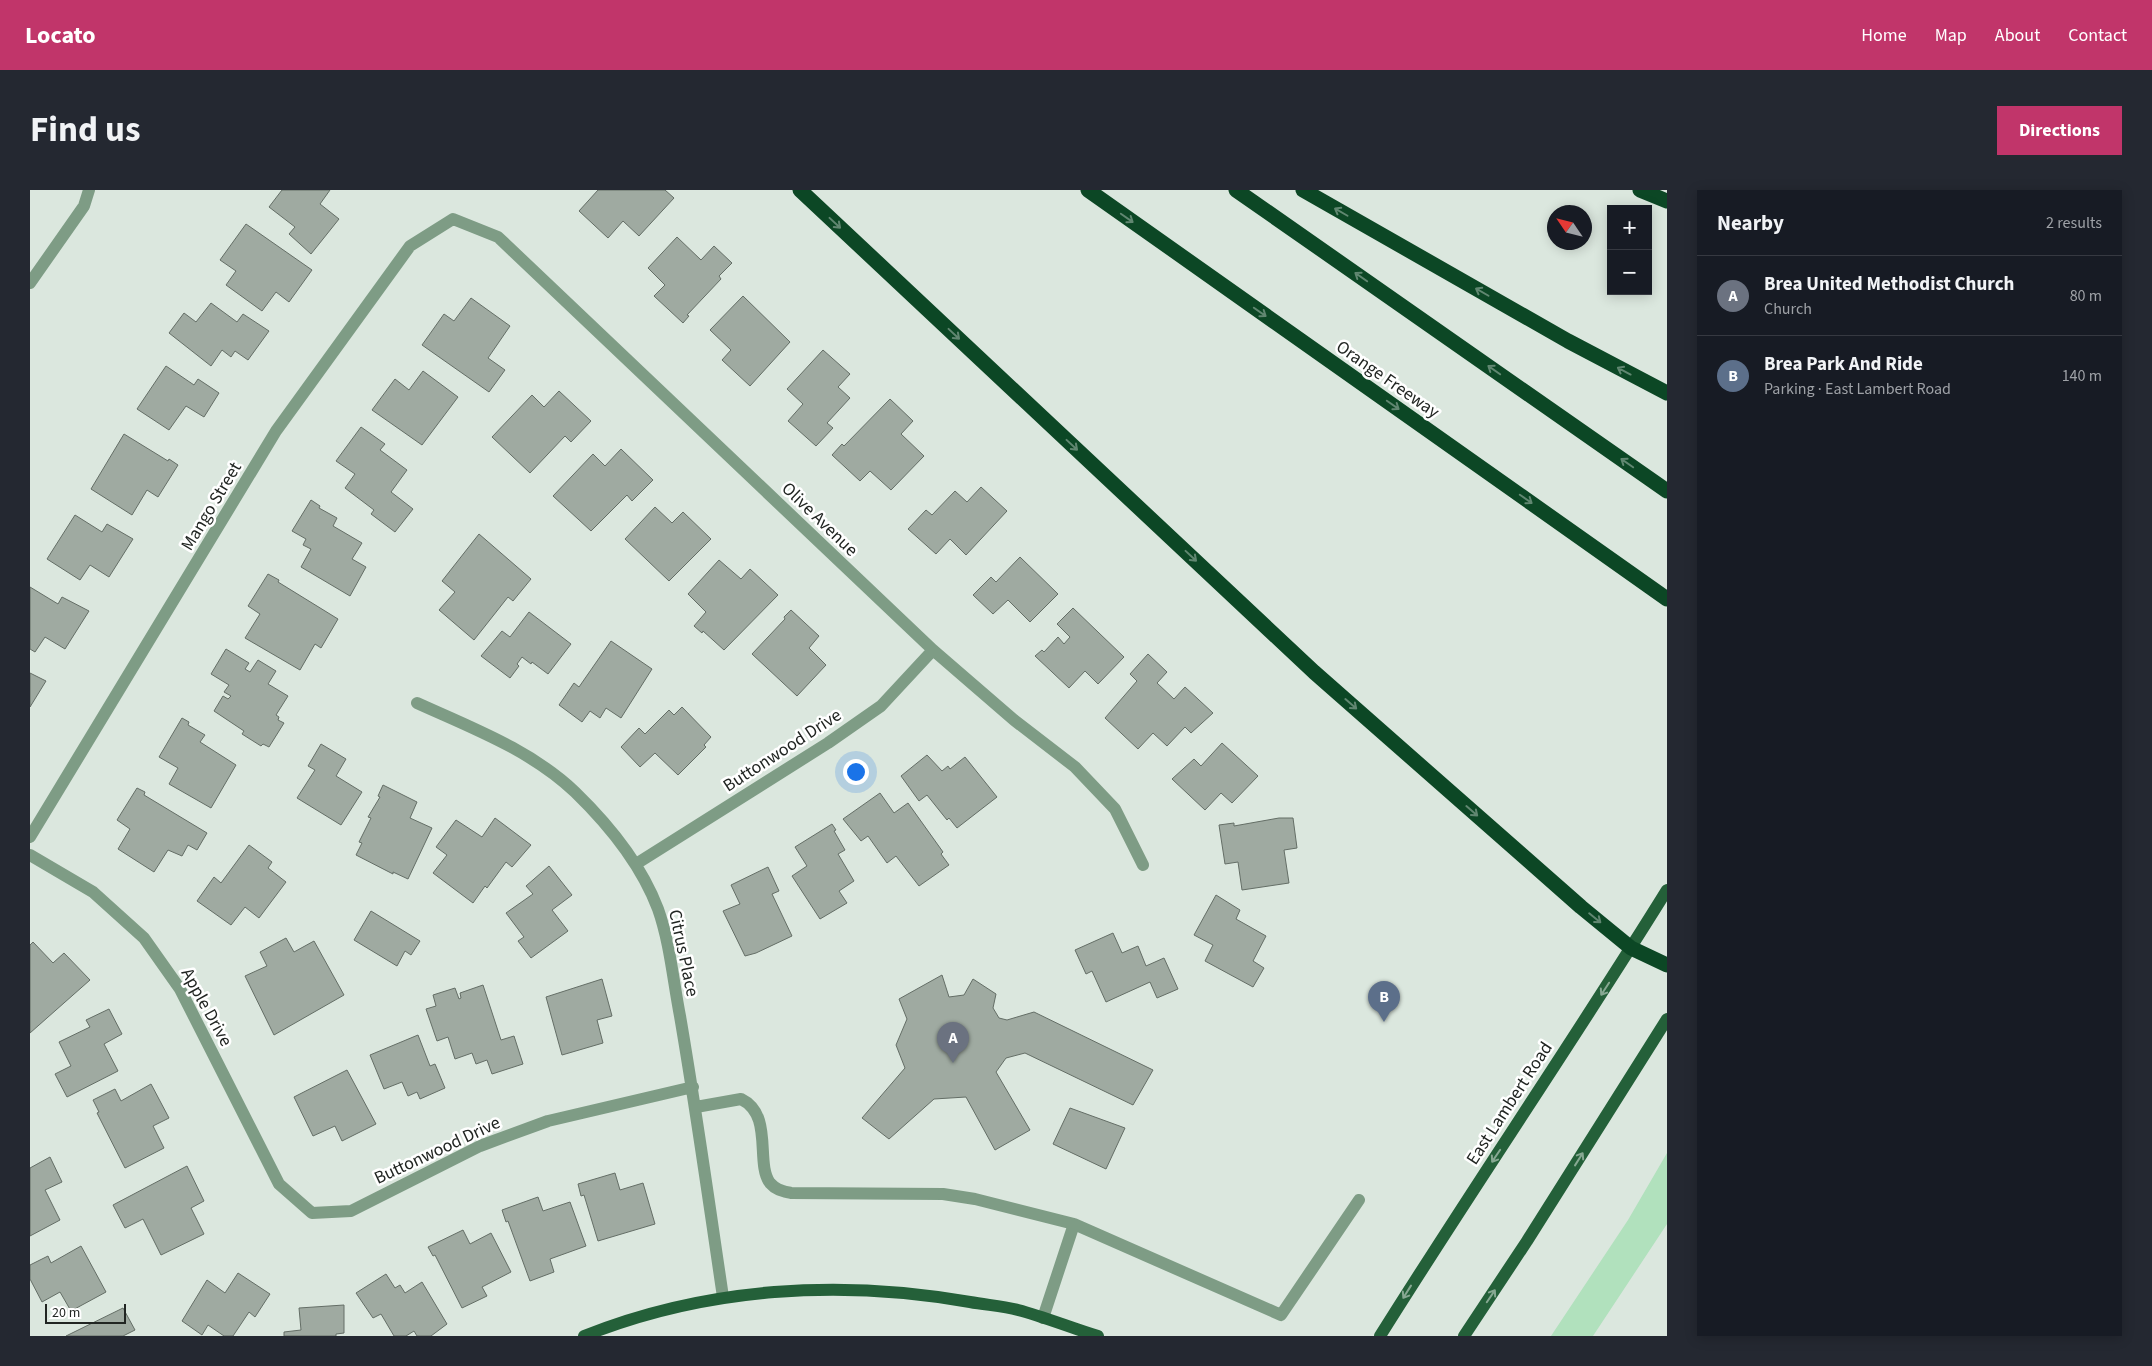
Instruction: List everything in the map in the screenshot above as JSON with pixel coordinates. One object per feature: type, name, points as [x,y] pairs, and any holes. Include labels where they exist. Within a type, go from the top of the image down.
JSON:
[{"type":"highway","points":[[800,190],[1314,672],[1581,907],[1631,948],[1667,965]]},
{"type":"highway","name":"Orange Freeway","points":[[1088,190],[1667,599]]},
{"type":"highway","points":[[1236,190],[1667,491]]},
{"type":"highway","points":[[1303,190],[1568,341],[1667,393]]},
{"type":"highway","points":[[1640,190],[1667,202]]},
{"type":"main road","name":"East Lambert Road","points":[[1380,1336],[1442,1236],[1667,890]]},
{"type":"main road","points":[[1464,1336],[1528,1241],[1667,1019]]},
{"type":"main road","points":[[584,1336],[658,1311],[723,1297],[821,1289],[922,1294],[1018,1310],[1098,1336]]},
{"type":"street","points":[[30,283],[84,206],[89,190]]},
{"type":"street","name":"Olive Avenue","points":[[453,219],[498,238],[933,650],[1014,720],[1075,767],[1115,809],[1143,864]]},
{"type":"street","name":"Mango Street","points":[[30,838],[276,431],[410,246],[453,219]]},
{"type":"street","name":"Buttonwood Drive","points":[[636,864],[828,743],[881,706],[933,650]]},
{"type":"street","name":"Citrus Place","points":[[418,703],[528,756],[574,792],[609,829],[636,864],[658,908],[671,956],[693,1087],[723,1297]]},
{"type":"street","name":"Apple Drive","points":[[30,855],[93,892],[144,938],[180,989],[279,1184],[312,1213]]},
{"type":"street","name":"Buttonwood Drive","points":[[312,1213],[351,1211],[480,1146],[548,1121],[693,1087]]},
{"type":"street","points":[[696,1107],[741,1099],[753,1108],[758,1118],[767,1177],[778,1189],[791,1193],[943,1194],[975,1199],[1074,1224],[1281,1315],[1359,1200]]},
{"type":"street","points":[[1043,1318],[1074,1224]]},
{"type":"green space","points":[[1667,1153],[1667,1224],[1593,1336],[1551,1336],[1628,1220]]},
{"type":"building","points":[[282,190],[330,190],[320,204],[339,219],[311,254],[289,234],[295,227],[269,207]]},
{"type":"building","points":[[598,190],[665,190],[674,198],[639,236],[623,221],[608,238],[579,211]]},
{"type":"building","points":[[246,224],[312,270],[289,302],[276,292],[262,311],[226,285],[236,271],[220,260]]},
{"type":"building","points":[[677,237],[701,260],[714,246],[732,263],[719,276],[721,279],[687,315],[689,316],[683,323],[654,296],[665,285],[648,268]]},
{"type":"building","points":[[743,296],[790,342],[750,386],[722,360],[731,350],[710,330]]},
{"type":"building","points":[[471,298],[510,326],[488,358],[505,370],[489,392],[422,345],[444,314],[454,321]]},
{"type":"building","points":[[211,303],[237,322],[243,314],[269,331],[248,360],[235,351],[231,357],[222,350],[211,366],[169,333],[184,313],[196,322]]},
{"type":"building","points":[[823,350],[850,374],[838,387],[850,398],[827,423],[833,428],[816,446],[788,421],[803,404],[787,389]]},
{"type":"building","points":[[166,366],[194,385],[198,379],[219,393],[204,417],[186,406],[169,430],[137,409]]},
{"type":"building","points":[[423,371],[458,397],[422,445],[372,410],[395,379],[409,390]]},
{"type":"building","points":[[559,391],[591,421],[571,442],[565,436],[530,473],[492,437],[532,395],[544,407]]},
{"type":"building","points":[[890,399],[913,421],[901,434],[924,456],[891,490],[870,471],[860,481],[832,455],[842,444],[844,446]]},
{"type":"building","points":[[361,427],[385,444],[380,450],[407,470],[391,492],[413,509],[395,532],[371,514],[374,510],[345,488],[355,474],[336,461]]},
{"type":"building","points":[[124,434],[168,461],[169,459],[178,465],[158,497],[147,490],[132,515],[91,489]]},
{"type":"building","points":[[621,449],[653,480],[632,501],[627,495],[591,531],[553,496],[593,454],[605,466]]},
{"type":"building","points":[[981,487],[1007,511],[966,555],[950,539],[936,554],[908,529],[926,510],[932,515],[955,491],[967,502]]},
{"type":"building","points":[[311,500],[320,506],[319,508],[337,518],[333,526],[362,543],[352,559],[366,567],[350,596],[301,567],[311,549],[303,545],[306,539],[292,531]]},
{"type":"building","points":[[655,507],[672,523],[683,512],[711,539],[669,581],[625,539]]},
{"type":"building","points":[[75,515],[102,532],[107,524],[133,539],[109,577],[90,565],[80,580],[47,559]]},
{"type":"building","points":[[479,534],[531,579],[513,601],[508,597],[474,640],[439,610],[455,592],[442,581]]},
{"type":"building","points":[[1020,557],[1058,594],[1030,622],[1008,600],[993,614],[973,595],[991,577],[996,582]]},
{"type":"building","points":[[719,560],[741,579],[750,569],[778,595],[724,650],[703,631],[702,633],[694,626],[706,612],[688,594]]},
{"type":"building","points":[[268,574],[338,619],[321,648],[315,644],[300,670],[245,638],[260,614],[248,606]]},
{"type":"building","points":[[30,587],[58,604],[62,597],[89,611],[65,649],[45,637],[35,652],[30,649]]},
{"type":"building","points":[[1073,608],[1124,657],[1098,684],[1085,671],[1069,688],[1035,656],[1042,650],[1044,652],[1058,637],[1064,644],[1070,637],[1057,624]]},
{"type":"building","points":[[791,610],[819,636],[809,648],[826,665],[797,696],[752,654]]},
{"type":"building","points":[[529,612],[571,644],[548,674],[522,657],[517,664],[519,666],[510,678],[481,656],[502,631],[510,637]]},
{"type":"building","points":[[611,641],[652,669],[621,718],[606,708],[600,718],[590,711],[582,722],[559,705],[574,683],[579,687]]},
{"type":"building","points":[[226,649],[249,663],[245,669],[250,672],[258,660],[276,671],[268,684],[288,696],[276,715],[279,717],[278,720],[284,723],[269,747],[263,744],[261,746],[242,734],[244,731],[214,711],[223,696],[228,699],[231,696],[224,692],[229,685],[211,674]]},
{"type":"building","points":[[1148,654],[1167,672],[1157,683],[1174,699],[1185,687],[1213,713],[1191,733],[1185,727],[1167,746],[1153,733],[1138,749],[1105,718],[1137,681],[1130,674]]},
{"type":"building","points":[[30,673],[46,681],[30,707]]},
{"type":"building","points":[[682,707],[711,737],[704,745],[706,747],[678,775],[655,753],[640,767],[621,747],[639,728],[645,734],[669,710],[674,715]]},
{"type":"building","points":[[182,718],[189,722],[188,725],[205,735],[200,742],[236,765],[211,808],[169,784],[178,768],[159,757]]},
{"type":"building","points":[[1222,743],[1258,776],[1232,803],[1221,793],[1205,810],[1172,779],[1194,759],[1201,766]]},
{"type":"building","points":[[321,744],[346,759],[336,776],[362,792],[341,825],[297,798],[315,770],[308,766]]},
{"type":"building","points":[[927,755],[942,771],[948,766],[950,769],[965,757],[997,797],[957,828],[949,818],[947,820],[927,795],[919,801],[901,776]]},
{"type":"building","points":[[383,785],[417,802],[410,818],[432,828],[408,879],[393,872],[393,874],[356,855],[362,843],[359,842],[371,818],[368,817],[380,797],[378,796]]},
{"type":"building","points":[[137,788],[145,792],[144,795],[207,833],[197,850],[188,845],[182,856],[168,850],[154,872],[118,849],[130,829],[117,820]]},
{"type":"building","points":[[880,793],[894,813],[908,803],[943,852],[941,854],[949,865],[919,886],[896,856],[887,863],[868,836],[861,841],[843,819]]},
{"type":"building","points":[[495,818],[531,845],[512,867],[506,862],[487,888],[485,886],[473,903],[433,873],[447,855],[436,847],[456,820],[482,837]]},
{"type":"building","points":[[1279,818],[1293,818],[1297,848],[1284,850],[1289,883],[1242,890],[1238,862],[1225,864],[1219,825],[1234,823],[1234,826]]},
{"type":"building","points":[[832,824],[845,850],[838,854],[854,881],[839,891],[847,903],[820,919],[792,876],[807,866],[795,847]]},
{"type":"building","points":[[249,845],[272,862],[268,868],[286,882],[259,918],[245,907],[231,925],[197,901],[214,877],[221,883]]},
{"type":"building","points":[[549,866],[572,895],[552,910],[568,931],[531,958],[518,941],[524,937],[506,913],[533,894],[526,886]]},
{"type":"building","points":[[768,867],[779,891],[772,894],[792,936],[756,953],[745,956],[723,911],[740,904],[731,885]]},
{"type":"building","points":[[1216,895],[1240,910],[1236,919],[1266,936],[1253,961],[1264,968],[1253,987],[1205,961],[1213,945],[1194,935]]},
{"type":"building","points":[[371,911],[420,941],[411,955],[405,951],[397,966],[354,940]]},
{"type":"building","points":[[1113,933],[1122,953],[1138,946],[1146,966],[1164,958],[1178,989],[1157,998],[1150,982],[1106,1002],[1092,971],[1086,974],[1075,950]]},
{"type":"building","points":[[286,938],[294,952],[314,941],[344,995],[274,1035],[245,976],[267,966],[260,952]]},
{"type":"building","points":[[33,942],[53,963],[64,953],[90,980],[30,1033],[30,945]]},
{"type":"building","points":[[942,975],[949,997],[964,995],[973,979],[996,994],[993,1008],[999,1018],[1007,1020],[1034,1012],[1153,1070],[1133,1105],[1025,1053],[1006,1058],[996,1072],[1030,1130],[995,1150],[966,1097],[934,1099],[889,1139],[862,1118],[905,1068],[896,1045],[907,1019],[899,999]]},
{"type":"building","points":[[602,979],[612,1016],[597,1020],[603,1043],[562,1055],[546,997]]},
{"type":"building","points":[[483,985],[501,1040],[514,1036],[523,1064],[492,1074],[487,1060],[476,1064],[472,1053],[455,1059],[448,1037],[437,1041],[426,1009],[436,1006],[433,995],[455,988],[459,999],[461,998],[460,993]]},
{"type":"building","points":[[109,1009],[122,1034],[104,1044],[118,1071],[67,1097],[55,1074],[71,1066],[59,1042],[90,1027],[86,1020]]},
{"type":"building","points":[[418,1035],[430,1066],[435,1064],[445,1088],[420,1099],[417,1092],[408,1096],[402,1082],[384,1089],[370,1055]]},
{"type":"building","points":[[347,1070],[376,1124],[342,1141],[335,1126],[313,1136],[294,1097]]},
{"type":"building","points":[[151,1084],[169,1118],[153,1126],[164,1148],[125,1168],[97,1113],[99,1112],[93,1100],[115,1089],[121,1101]]},
{"type":"building","points":[[1070,1108],[1125,1128],[1106,1169],[1053,1144]]},
{"type":"building","points":[[50,1157],[62,1182],[45,1190],[60,1220],[30,1236],[30,1168]]},
{"type":"building","points":[[187,1166],[204,1201],[191,1208],[204,1234],[161,1255],[143,1219],[125,1228],[113,1205]]},
{"type":"building","points":[[615,1173],[620,1190],[643,1183],[655,1224],[598,1241],[584,1195],[581,1196],[578,1184]]},
{"type":"building","points":[[538,1197],[543,1211],[570,1202],[586,1246],[550,1259],[554,1272],[530,1281],[508,1221],[506,1222],[502,1210]]},
{"type":"building","points":[[463,1230],[470,1244],[491,1233],[511,1272],[482,1287],[487,1296],[462,1308],[435,1255],[433,1256],[428,1247]]},
{"type":"building","points":[[81,1246],[106,1292],[71,1311],[60,1292],[42,1302],[30,1279],[30,1265],[48,1256],[51,1263]]},
{"type":"building","points":[[238,1273],[270,1294],[255,1317],[249,1312],[233,1336],[224,1336],[208,1325],[202,1335],[182,1321],[207,1280],[225,1293]]},
{"type":"building","points":[[386,1274],[395,1288],[400,1285],[405,1293],[422,1282],[447,1324],[431,1336],[417,1336],[414,1331],[406,1336],[394,1336],[381,1314],[373,1318],[356,1293]]},
{"type":"building","points":[[344,1305],[344,1333],[336,1334],[336,1336],[284,1336],[284,1332],[301,1330],[299,1308]]},
{"type":"building","points":[[123,1308],[135,1330],[123,1336],[66,1336]]},
{"type":"place","name":"Brea Park And Ride","points":[[1384,1022]]},
{"type":"place","name":"Brea United Methodist Church","points":[[953,1063]]}]
